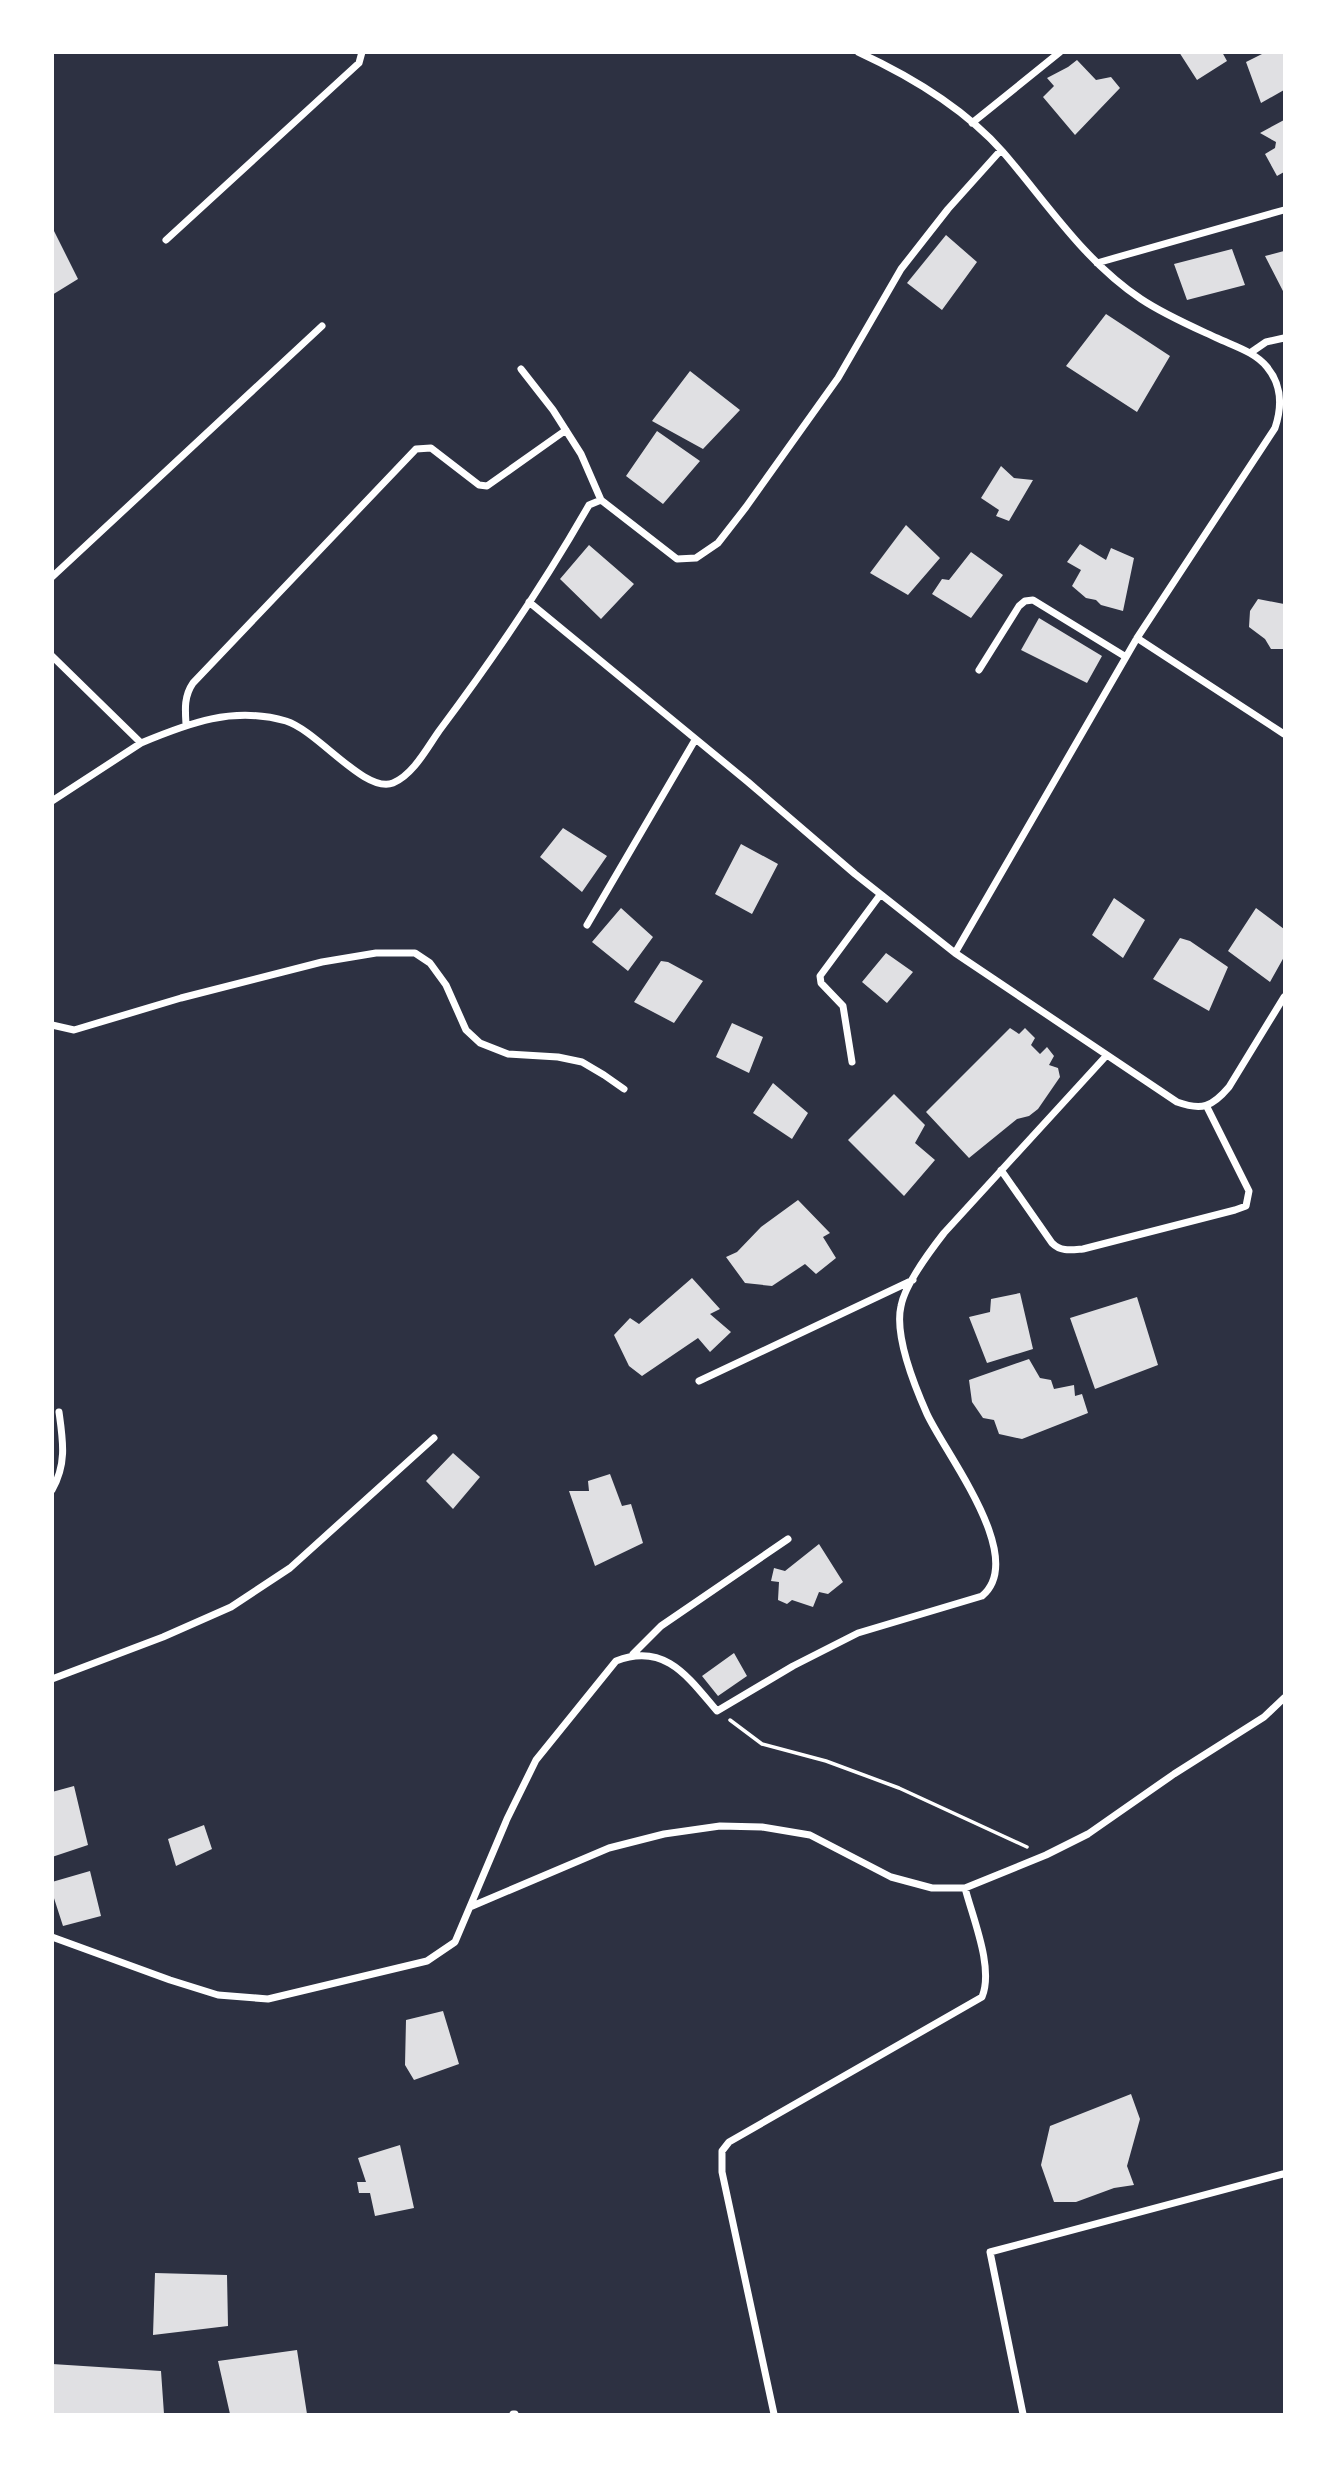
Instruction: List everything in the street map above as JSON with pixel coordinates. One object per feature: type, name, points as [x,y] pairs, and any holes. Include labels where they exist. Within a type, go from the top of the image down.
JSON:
[{"type":"street","points":[[166,240],[359,64],[362,52]]},
{"type":"street","points":[[858,52],[930,92],[972,123],[1001,150],[1097,263],[1138,297],[1161,312],[1250,353],[1266,367],[1277,385],[1280,407],[1275,428],[1137,638],[955,953]]},
{"type":"street","points":[[972,123],[1060,52]]},
{"type":"street","points":[[521,369],[581,454],[601,500],[677,559],[696,558],[718,543],[746,507],[838,378],[901,269],[947,209],[1001,150]]},
{"type":"street","points":[[1097,263],[1284,210]]},
{"type":"street","points":[[52,577],[322,326]]},
{"type":"street","points":[[1250,353],[1266,342],[1284,338]]},
{"type":"street","points":[[186,724],[187,691],[193,683],[416,449],[430,448],[479,485],[487,486],[566,430]]},
{"type":"street","points":[[52,801],[142,743],[186,724],[219,715],[286,721],[310,733],[359,775],[374,782],[392,784],[408,772],[461,702],[529,602],[589,505],[601,500]]},
{"type":"street","points":[[979,670],[1018,607],[1025,601],[1033,600],[1126,657]]},
{"type":"street","points":[[529,602],[880,895],[955,953],[1177,1102],[1191,1107],[1207,1107],[1220,1098],[1284,997]]},
{"type":"street","points":[[1137,638],[1284,734]]},
{"type":"street","points":[[52,656],[142,743]]},
{"type":"street","points":[[587,925],[695,740]]},
{"type":"street","points":[[852,1062],[843,1006],[821,983],[820,976],[880,895]]},
{"type":"street","points":[[52,1025],[74,1030],[322,962],[376,953],[415,953],[430,963],[446,985],[466,1030],[480,1043],[508,1054],[558,1057],[582,1062],[624,1089]]},
{"type":"street","points":[[633,1654],[669,1662],[689,1678],[717,1711],[793,1666],[858,1633],[964,1603],[982,1596],[990,1589],[997,1567],[988,1525],[927,1414],[904,1351],[901,1305],[926,1256],[944,1233],[1106,1056]]},
{"type":"street","points":[[1001,1170],[1052,1242],[1058,1248],[1068,1250],[1083,1250],[1235,1210],[1246,1206],[1249,1191],[1207,1107]]},
{"type":"street","points":[[699,1381],[914,1279]]},
{"type":"street","points":[[52,1490],[59,1479],[65,1454],[59,1412]]},
{"type":"street","points":[[52,1679],[163,1637],[232,1607],[290,1568],[434,1438]]},
{"type":"street","points":[[52,1937],[218,1995],[268,1999],[427,1961],[455,1942],[507,1819],[536,1760],[616,1661],[633,1654],[662,1626],[788,1539]]},
{"type":"street","points":[[470,1906],[610,1848],[664,1834],[720,1826],[762,1827],[810,1835],[891,1877],[932,1888],[965,1888],[1046,1855],[1088,1834],[1174,1774],[1264,1717],[1284,1698]]},
{"type":"street","points":[[774,2414],[722,2172],[722,2151],[729,2142],[982,1997],[987,1984],[985,1965],[965,1888]]},
{"type":"street","points":[[1023,2414],[990,2252],[1283,2174]]},
{"type":"path","points":[[717,1711],[762,1744],[826,1761],[899,1788],[1046,1855]]},
{"type":"building","points":[[1179,52],[1222,52],[1227,61],[1197,80]]},
{"type":"building","points":[[1266,52],[1284,52],[1284,90],[1261,103],[1246,62]]},
{"type":"building","points":[[1077,60],[1096,80],[1111,77],[1120,88],[1075,135],[1043,97],[1054,86],[1047,78]]},
{"type":"building","points":[[1284,120],[1284,172],[1277,176],[1265,154],[1275,148],[1276,142],[1260,133]]},
{"type":"building","points":[[52,227],[78,279],[52,295]]},
{"type":"building","points":[[946,235],[977,262],[942,310],[907,283]]},
{"type":"building","points":[[1232,249],[1245,285],[1187,300],[1174,264]]},
{"type":"building","points":[[1284,251],[1284,293],[1265,256]]},
{"type":"building","points":[[1106,314],[1170,356],[1137,412],[1066,366]]},
{"type":"building","points":[[690,371],[740,410],[703,449],[652,421]]},
{"type":"building","points":[[657,431],[700,461],[663,504],[626,476]]},
{"type":"building","points":[[1001,466],[1014,478],[1033,480],[1009,521],[996,516],[999,510],[981,498]]},
{"type":"building","points":[[906,525],[940,558],[908,595],[870,573]]},
{"type":"building","points":[[1080,544],[1106,560],[1111,548],[1134,558],[1123,611],[1086,598],[1072,586],[1081,570],[1067,562]]},
{"type":"building","points":[[589,545],[634,584],[601,619],[560,579]]},
{"type":"building","points":[[971,552],[1003,575],[971,618],[932,594],[942,579],[949,580]]},
{"type":"building","points":[[1258,599],[1284,604],[1284,649],[1271,649],[1265,639],[1249,627],[1250,611]]},
{"type":"building","points":[[1039,618],[1102,656],[1087,683],[1021,650]]},
{"type":"building","points":[[563,828],[607,856],[582,892],[540,857]]},
{"type":"building","points":[[741,844],[778,864],[752,914],[715,894]]},
{"type":"building","points":[[1114,898],[1145,920],[1123,958],[1092,935]]},
{"type":"building","points":[[621,908],[653,937],[628,971],[592,942]]},
{"type":"building","points":[[1256,908],[1284,929],[1284,957],[1270,982],[1228,951]]},
{"type":"building","points":[[1180,938],[1190,941],[1228,967],[1209,1011],[1153,979]]},
{"type":"building","points":[[886,953],[913,972],[887,1003],[862,982]]},
{"type":"building","points":[[661,961],[668,962],[703,981],[674,1023],[634,1002]]},
{"type":"building","points":[[732,1023],[763,1037],[749,1073],[716,1057]]},
{"type":"building","points":[[1010,1028],[1019,1034],[1025,1028],[1035,1038],[1031,1045],[1040,1054],[1047,1047],[1054,1056],[1049,1065],[1058,1068],[1060,1077],[1038,1109],[1029,1116],[1017,1119],[969,1158],[926,1112]]},
{"type":"building","points":[[773,1083],[808,1113],[792,1139],[753,1113]]},
{"type":"building","points":[[894,1094],[925,1125],[915,1143],[935,1160],[904,1196],[848,1140]]},
{"type":"building","points":[[798,1200],[830,1233],[823,1237],[836,1258],[816,1274],[805,1264],[772,1286],[745,1283],[726,1257],[737,1252],[761,1227]]},
{"type":"building","points":[[692,1278],[720,1309],[710,1314],[731,1332],[710,1352],[698,1338],[642,1376],[629,1366],[614,1335],[630,1318],[639,1324]]},
{"type":"building","points":[[1020,1293],[1033,1349],[987,1363],[969,1317],[990,1312],[991,1299]]},
{"type":"building","points":[[1137,1297],[1158,1365],[1095,1389],[1070,1318]]},
{"type":"building","points":[[1029,1359],[1040,1378],[1051,1380],[1054,1389],[1074,1385],[1075,1396],[1082,1394],[1088,1413],[1022,1439],[999,1434],[994,1420],[983,1418],[972,1402],[969,1380]]},
{"type":"building","points":[[453,1453],[480,1477],[453,1509],[426,1481]]},
{"type":"building","points":[[610,1474],[622,1506],[631,1504],[643,1543],[595,1566],[569,1491],[589,1491],[588,1481]]},
{"type":"building","points":[[819,1544],[843,1582],[828,1594],[819,1592],[813,1607],[792,1600],[787,1604],[778,1600],[779,1582],[771,1581],[774,1568],[785,1571]]},
{"type":"building","points":[[734,1653],[747,1676],[718,1696],[702,1676]]},
{"type":"building","points":[[74,1786],[88,1845],[52,1857],[52,1792]]},
{"type":"building","points":[[204,1825],[212,1849],[176,1866],[168,1839]]},
{"type":"building","points":[[90,1871],[101,1916],[63,1926],[52,1892],[52,1882]]},
{"type":"building","points":[[443,2011],[459,2064],[414,2080],[405,2065],[406,2020]]},
{"type":"building","points":[[1131,2094],[1140,2119],[1127,2166],[1134,2185],[1114,2188],[1076,2202],[1054,2202],[1041,2165],[1050,2126]]},
{"type":"building","points":[[400,2145],[414,2208],[375,2216],[370,2193],[359,2193],[357,2182],[366,2182],[358,2158]]},
{"type":"building","points":[[155,2273],[227,2275],[228,2326],[153,2335]]},
{"type":"building","points":[[297,2350],[307,2414],[230,2414],[218,2361]]},
{"type":"building","points":[[52,2364],[161,2371],[164,2414],[52,2414]]}]
